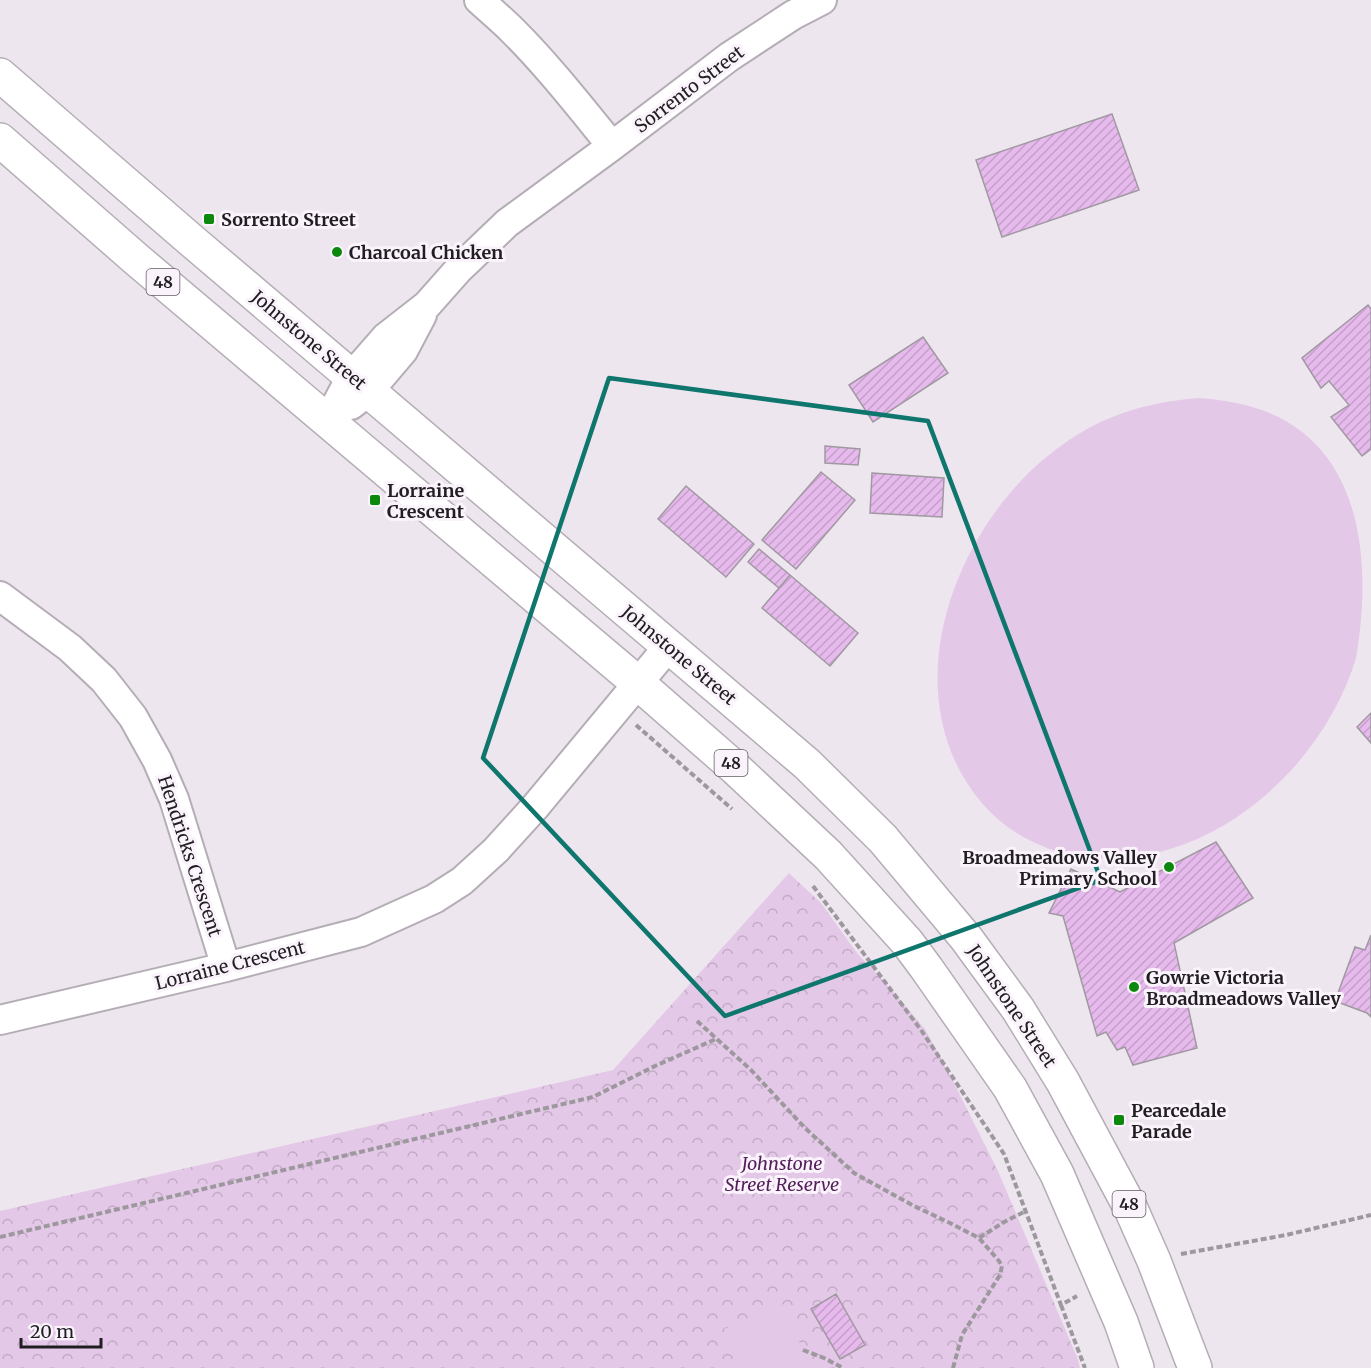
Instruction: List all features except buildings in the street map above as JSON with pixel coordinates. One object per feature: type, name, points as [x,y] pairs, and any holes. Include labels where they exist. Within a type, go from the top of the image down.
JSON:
[{"type":"main road","name":"Johnstone Street","points":[[0,75],[807,764],[883,839],[966,938],[1018,1009],[1063,1082],[1131,1209],[1154,1261],[1195,1368]]},
{"type":"main road","name":"48","points":[[0,140],[327,422],[639,684],[735,768],[828,855],[907,942],[1010,1088],[1058,1174],[1121,1322],[1137,1368]]},
{"type":"main road","points":[[927,969],[966,938]]},
{"type":"street","points":[[479,0],[531,49],[612,146]]},
{"type":"street","name":"Sorrento Street","points":[[327,422],[360,384],[386,337],[427,305],[458,270],[507,223],[729,57],[793,15],[822,0]]},
{"type":"street","name":"Hendricks Crescent","points":[[0,596],[70,648],[104,680],[133,717],[157,760],[174,799],[226,967]]},
{"type":"street","name":"Lorraine Crescent","points":[[0,1020],[226,967],[361,932],[434,899],[462,881],[496,850],[669,647]]},
{"type":"path","points":[[617,709],[735,812]]},
{"type":"path","points":[[808,880],[921,1030],[1004,1154],[1026,1211],[979,1238]]},
{"type":"path","points":[[697,1022],[751,1070],[805,1128],[854,1173],[979,1238],[999,1261],[1002,1266],[1000,1275],[962,1335],[953,1368]]},
{"type":"path","points":[[0,1237],[594,1097],[655,1066],[716,1039]]},
{"type":"path","points":[[1061,1305],[1085,1368]]},
{"type":"path","points":[[803,1350],[843,1368]]},
{"type":"highlighted area","points":[[609,378],[928,421],[1101,880],[725,1016],[483,758]]},
{"type":"green space","points":[[1199,398],[1237,403],[1274,415],[1305,434],[1328,458],[1344,487],[1355,520],[1361,554],[1361,624],[1356,658],[1340,700],[1316,739],[1287,775],[1253,806],[1214,830],[1173,848],[1129,857],[1083,857],[1054,851],[1027,839],[991,813],[981,802],[954,758],[940,710],[938,660],[947,610],[966,562],[992,517],[1024,477],[1062,445],[1094,426],[1127,412],[1162,403]]},
{"type":"green space","name":"Johnstone Street Reserve","points":[[789,873],[821,903],[857,953],[925,1029],[998,1171],[1080,1368],[0,1368],[0,1211],[613,1070]]},
{"type":"green space","points":[[784,1304],[810,1368],[740,1368],[724,1329]]},
{"type":"place","name":"Sorrento Street","points":[[209,219]]},
{"type":"place","name":"Charcoal Chicken","points":[[337,252]]},
{"type":"place","name":"Lorraine Crescent","points":[[375,500]]},
{"type":"place","name":"Broadmeadows Valley Primary School","points":[[1169,867]]},
{"type":"place","name":"Gowrie Victoria Broadmeadows Valley","points":[[1134,987]]},
{"type":"place","name":"Pearcedale Parade","points":[[1119,1120]]}]
